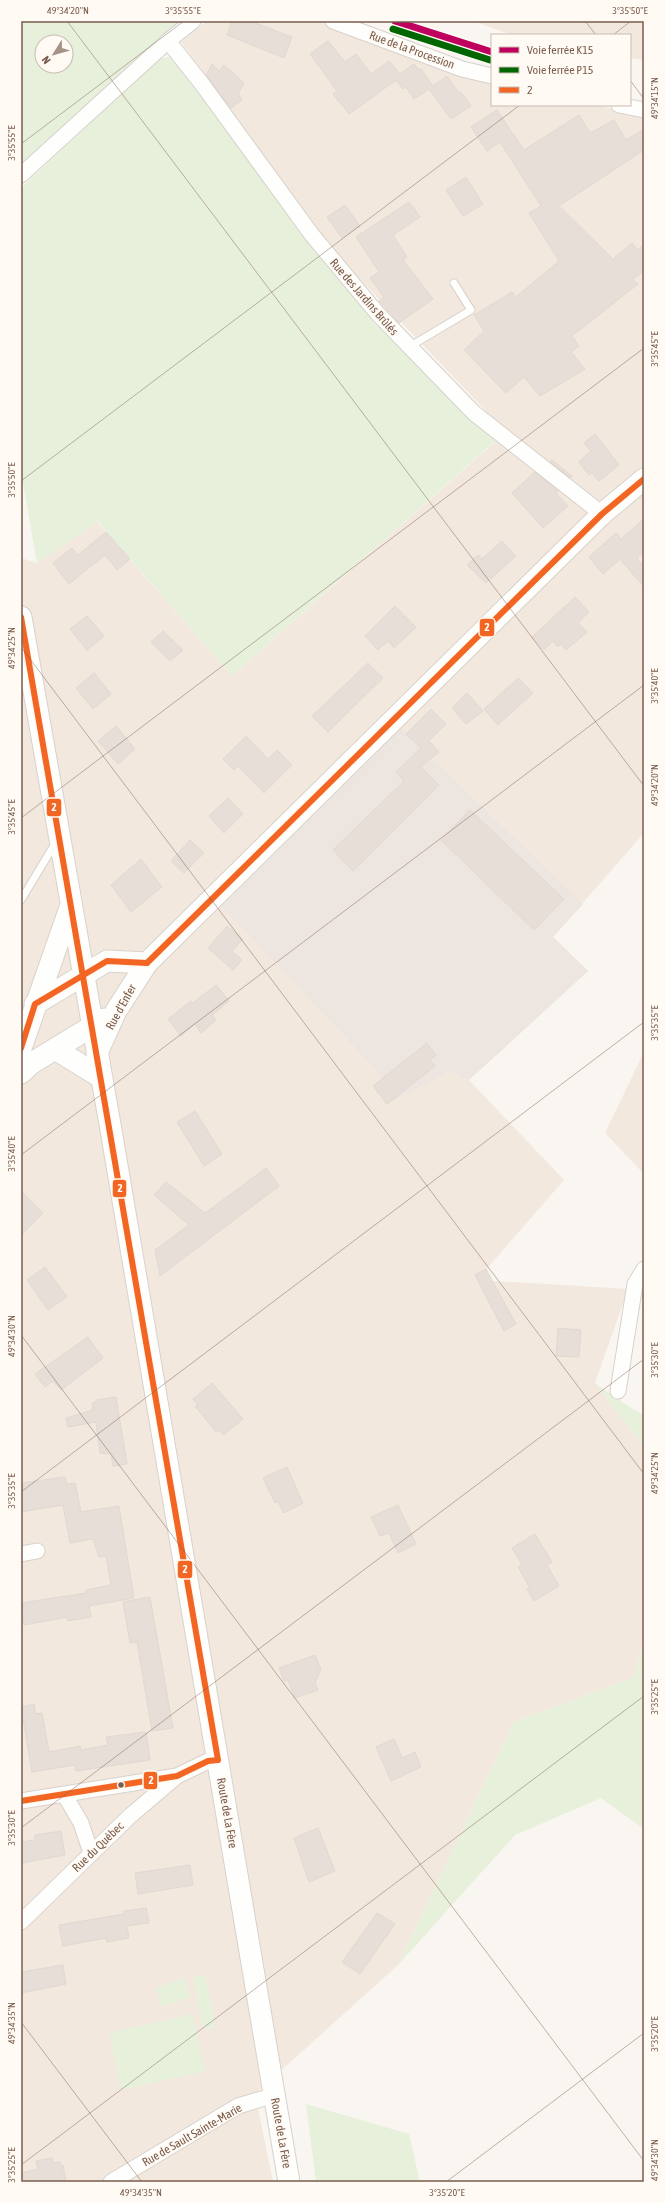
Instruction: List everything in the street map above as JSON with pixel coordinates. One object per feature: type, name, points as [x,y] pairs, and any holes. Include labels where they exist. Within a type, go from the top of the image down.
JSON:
[{"type":"main road","name":"Rue d'Enfer","points":[[97,1052],[116,1012],[147,963],[602,514],[644,479]]},
{"type":"main road","name":"Route de La Fère","points":[[21,617],[102,1078],[289,2182]]},
{"type":"main road","points":[[21,1048],[35,1004],[72,905]]},
{"type":"main road","points":[[77,938],[107,961]]},
{"type":"main road","points":[[35,1004],[107,961],[147,963]]},
{"type":"main road","points":[[21,1073],[55,1049],[116,1012]]},
{"type":"main road","points":[[55,1049],[102,1078]]},
{"type":"street","points":[[21,174],[192,21]]},
{"type":"street","name":"Rue de la Procession","points":[[333,21],[462,69],[491,76]]},
{"type":"street","name":"Rue des Jardins Brûlés","points":[[168,41],[202,84],[325,251],[350,282],[409,348],[491,427],[602,514]]},
{"type":"street","points":[[624,106],[644,110]]},
{"type":"street","points":[[618,1391],[635,1284],[644,1269]]},
{"type":"street","points":[[21,1554],[37,1551]]},
{"type":"street","points":[[21,1801],[177,1776],[208,1761],[218,1760]]},
{"type":"street","name":"Rue du Québec","points":[[21,1922],[91,1853],[177,1776]]},
{"type":"street","points":[[64,1794],[81,1823],[91,1853]]},
{"type":"street","name":"Rue de Sault Sainte-Marie","points":[[112,2182],[238,2106],[275,2095]]},
{"type":"lane","points":[[409,348],[471,310],[454,283]]},
{"type":"lane","points":[[21,900],[60,837]]},
{"type":"shaded area","points":[[207,21],[316,21],[491,81],[491,106],[599,106],[644,115],[644,833],[553,937],[588,971],[469,1080],[564,1180],[477,1280],[628,1289],[595,1383],[644,1447],[644,1640],[633,1678],[514,1722],[398,1965],[255,2094],[273,2182],[21,2182],[21,558],[37,563],[97,522],[232,676],[506,432],[335,253],[181,42]]},
{"type":"shaded area","points":[[473,21],[644,21],[644,60],[631,58],[631,34],[509,34]]},
{"type":"shaded area","points":[[401,729],[583,904],[553,937],[588,971],[469,1080],[449,1071],[387,1104],[373,1086],[383,1077],[221,905]]},
{"type":"shaded area","points":[[644,1052],[644,1174],[605,1133]]},
{"type":"green space","points":[[21,21],[182,21],[161,37],[21,166]]},
{"type":"green space","points":[[172,56],[374,323],[496,440],[232,676],[98,522],[37,563],[21,471],[21,188],[159,59]]},
{"type":"green space","points":[[595,1383],[628,1406],[644,1415],[644,1447]]},
{"type":"green space","points":[[644,1640],[644,1829],[601,1798],[515,1835],[398,1965],[514,1722],[633,1678]]},
{"type":"green space","points":[[205,1975],[216,2028],[203,2030],[193,1977]]},
{"type":"green space","points":[[184,1978],[191,1997],[162,2007],[155,1988]]},
{"type":"green space","points":[[193,2014],[205,2071],[121,2090],[109,2033]]},
{"type":"green space","points":[[306,2104],[409,2134],[420,2182],[316,2182]]},
{"type":"building","points":[[232,21],[250,21],[292,37],[284,58],[227,35]]},
{"type":"building","points":[[328,41],[345,62],[356,54],[371,74],[389,61],[400,74],[414,64],[419,70],[421,69],[433,86],[447,76],[459,93],[461,92],[471,106],[451,119],[429,89],[414,99],[406,87],[403,89],[396,80],[349,114],[333,94],[337,91],[310,54]]},
{"type":"building","points":[[212,64],[219,71],[224,65],[244,83],[238,94],[242,100],[231,108],[206,75]]},
{"type":"building","points":[[497,110],[524,150],[579,115],[590,133],[614,120],[626,140],[644,129],[644,150],[559,206],[613,259],[632,243],[638,250],[644,244],[644,271],[633,279],[638,284],[572,336],[579,346],[571,352],[585,369],[540,396],[524,377],[506,393],[464,350],[484,331],[474,315],[512,292],[516,297],[559,261],[529,213],[541,206],[500,142],[487,151],[471,127]]},
{"type":"building","points":[[466,177],[483,204],[463,216],[446,190]]},
{"type":"building","points":[[409,202],[420,217],[393,235],[407,257],[403,260],[433,299],[399,323],[379,301],[384,297],[370,278],[379,272],[356,237]]},
{"type":"building","points":[[345,205],[360,226],[342,238],[327,217]]},
{"type":"building","points":[[595,434],[619,465],[599,481],[592,473],[589,475],[579,462],[591,451],[584,443]]},
{"type":"building","points":[[552,460],[572,476],[570,478],[550,462]]},
{"type":"building","points":[[535,472],[558,491],[556,493],[568,506],[543,528],[512,493]]},
{"type":"building","points":[[644,519],[644,552],[637,558],[644,567],[644,587],[620,559],[603,574],[589,557],[616,533],[621,539]]},
{"type":"building","points":[[106,532],[130,559],[117,570],[105,555],[69,584],[53,563],[72,548],[78,555]]},
{"type":"building","points":[[502,541],[516,556],[486,583],[467,565],[478,555],[482,559]]},
{"type":"building","points":[[575,597],[589,612],[578,623],[587,632],[566,650],[561,644],[558,647],[553,641],[544,650],[532,637]]},
{"type":"building","points":[[395,606],[416,627],[394,648],[388,641],[378,650],[365,636]]},
{"type":"building","points":[[87,616],[104,636],[87,650],[70,629]]},
{"type":"building","points":[[163,631],[183,650],[170,661],[151,642]]},
{"type":"building","points":[[368,663],[383,678],[328,732],[312,716]]},
{"type":"building","points":[[94,673],[111,694],[93,709],[76,688]]},
{"type":"building","points":[[518,678],[533,693],[498,725],[484,709]]},
{"type":"building","points":[[467,693],[483,711],[466,724],[452,708]]},
{"type":"building","points":[[431,709],[446,724],[429,741],[439,752],[421,767],[439,785],[353,871],[333,850],[404,781],[396,772],[421,748],[406,734]]},
{"type":"building","points":[[116,726],[135,749],[118,764],[98,741]]},
{"type":"building","points":[[246,736],[268,759],[277,750],[292,765],[264,793],[238,766],[234,770],[223,759]]},
{"type":"building","points":[[228,798],[243,814],[224,833],[209,816]]},
{"type":"building","points":[[470,810],[564,899],[534,930],[441,840]]},
{"type":"building","points":[[190,840],[204,853],[184,873],[171,861]]},
{"type":"building","points":[[141,859],[162,887],[131,912],[111,885]]},
{"type":"building","points":[[227,926],[243,939],[232,951],[242,960],[233,970],[208,948]]},
{"type":"building","points":[[216,985],[229,1001],[212,1015],[216,1020],[201,1033],[195,1024],[181,1036],[168,1019],[191,1001],[193,1003]]},
{"type":"building","points":[[427,1043],[436,1055],[430,1060],[435,1066],[387,1104],[373,1086]]},
{"type":"building","points":[[195,1111],[222,1154],[204,1166],[177,1122]]},
{"type":"building","points":[[266,1168],[279,1186],[160,1276],[155,1250],[189,1225],[154,1195],[166,1182],[205,1213]]},
{"type":"building","points":[[21,1191],[43,1213],[21,1235]]},
{"type":"building","points":[[45,1267],[67,1297],[48,1310],[27,1280]]},
{"type":"building","points":[[486,1269],[516,1324],[504,1331],[475,1275]]},
{"type":"building","points":[[558,1328],[581,1330],[579,1357],[556,1356]]},
{"type":"building","points":[[88,1337],[103,1358],[61,1390],[53,1381],[45,1387],[35,1374]]},
{"type":"building","points":[[212,1383],[243,1419],[223,1435],[219,1430],[216,1432],[195,1406],[198,1405],[193,1399]]},
{"type":"building","points":[[116,1397],[127,1464],[113,1466],[111,1454],[100,1453],[96,1422],[68,1427],[66,1418],[93,1410],[92,1403],[96,1402],[96,1400]]},
{"type":"building","points":[[287,1467],[303,1503],[284,1513],[278,1502],[275,1503],[263,1478]]},
{"type":"building","points":[[65,1477],[67,1484],[75,1483],[81,1512],[119,1506],[134,1598],[89,1606],[91,1617],[68,1621],[67,1617],[24,1625],[21,1603],[86,1593],[86,1590],[111,1585],[106,1556],[99,1557],[93,1539],[70,1543],[63,1505],[21,1512],[21,1483]]},
{"type":"building","points":[[398,1505],[416,1544],[398,1553],[389,1533],[380,1536],[371,1517]]},
{"type":"building","points":[[535,1534],[552,1562],[547,1565],[559,1586],[534,1601],[527,1589],[530,1588],[518,1567],[522,1565],[512,1548]]},
{"type":"building","points":[[150,1597],[173,1728],[152,1731],[137,1642],[130,1643],[123,1602]]},
{"type":"building","points":[[315,1655],[321,1669],[315,1683],[318,1690],[295,1698],[288,1680],[284,1681],[279,1668]]},
{"type":"building","points":[[34,1704],[36,1714],[42,1713],[49,1752],[80,1746],[81,1750],[108,1745],[106,1737],[146,1732],[150,1760],[76,1771],[75,1765],[32,1772],[21,1707]]},
{"type":"building","points":[[394,1739],[402,1758],[415,1752],[421,1767],[391,1781],[376,1747]]},
{"type":"building","points":[[318,1828],[335,1871],[309,1882],[294,1838]]},
{"type":"building","points":[[61,1831],[65,1855],[21,1863],[21,1842],[35,1840],[35,1835]]},
{"type":"building","points":[[190,1865],[193,1885],[138,1894],[135,1873]]},
{"type":"building","points":[[146,1908],[149,1923],[127,1926],[129,1938],[107,1942],[106,1938],[63,1946],[59,1925],[124,1914],[124,1911]]},
{"type":"building","points":[[377,1913],[395,1924],[360,1974],[342,1962]]},
{"type":"building","points":[[63,1965],[66,1984],[21,1993],[21,1972]]},
{"type":"building","points":[[52,2158],[53,2163],[60,2162],[61,2165],[63,2165],[66,2182],[21,2182],[21,2173],[38,2169],[36,2161]]},
{"type":"rail line","name":"K15","points":[[395,21],[491,52]]},
{"type":"rail line","name":"P15","points":[[393,29],[490,60]]},
{"type":"transit line","name":"2","points":[[21,1048],[35,1004],[107,961],[147,963],[602,514],[644,479]]},
{"type":"transit line","name":"2","points":[[21,617],[218,1760]]},
{"type":"transit line","name":"2","points":[[21,1801],[177,1776],[208,1761],[218,1760]]}]
